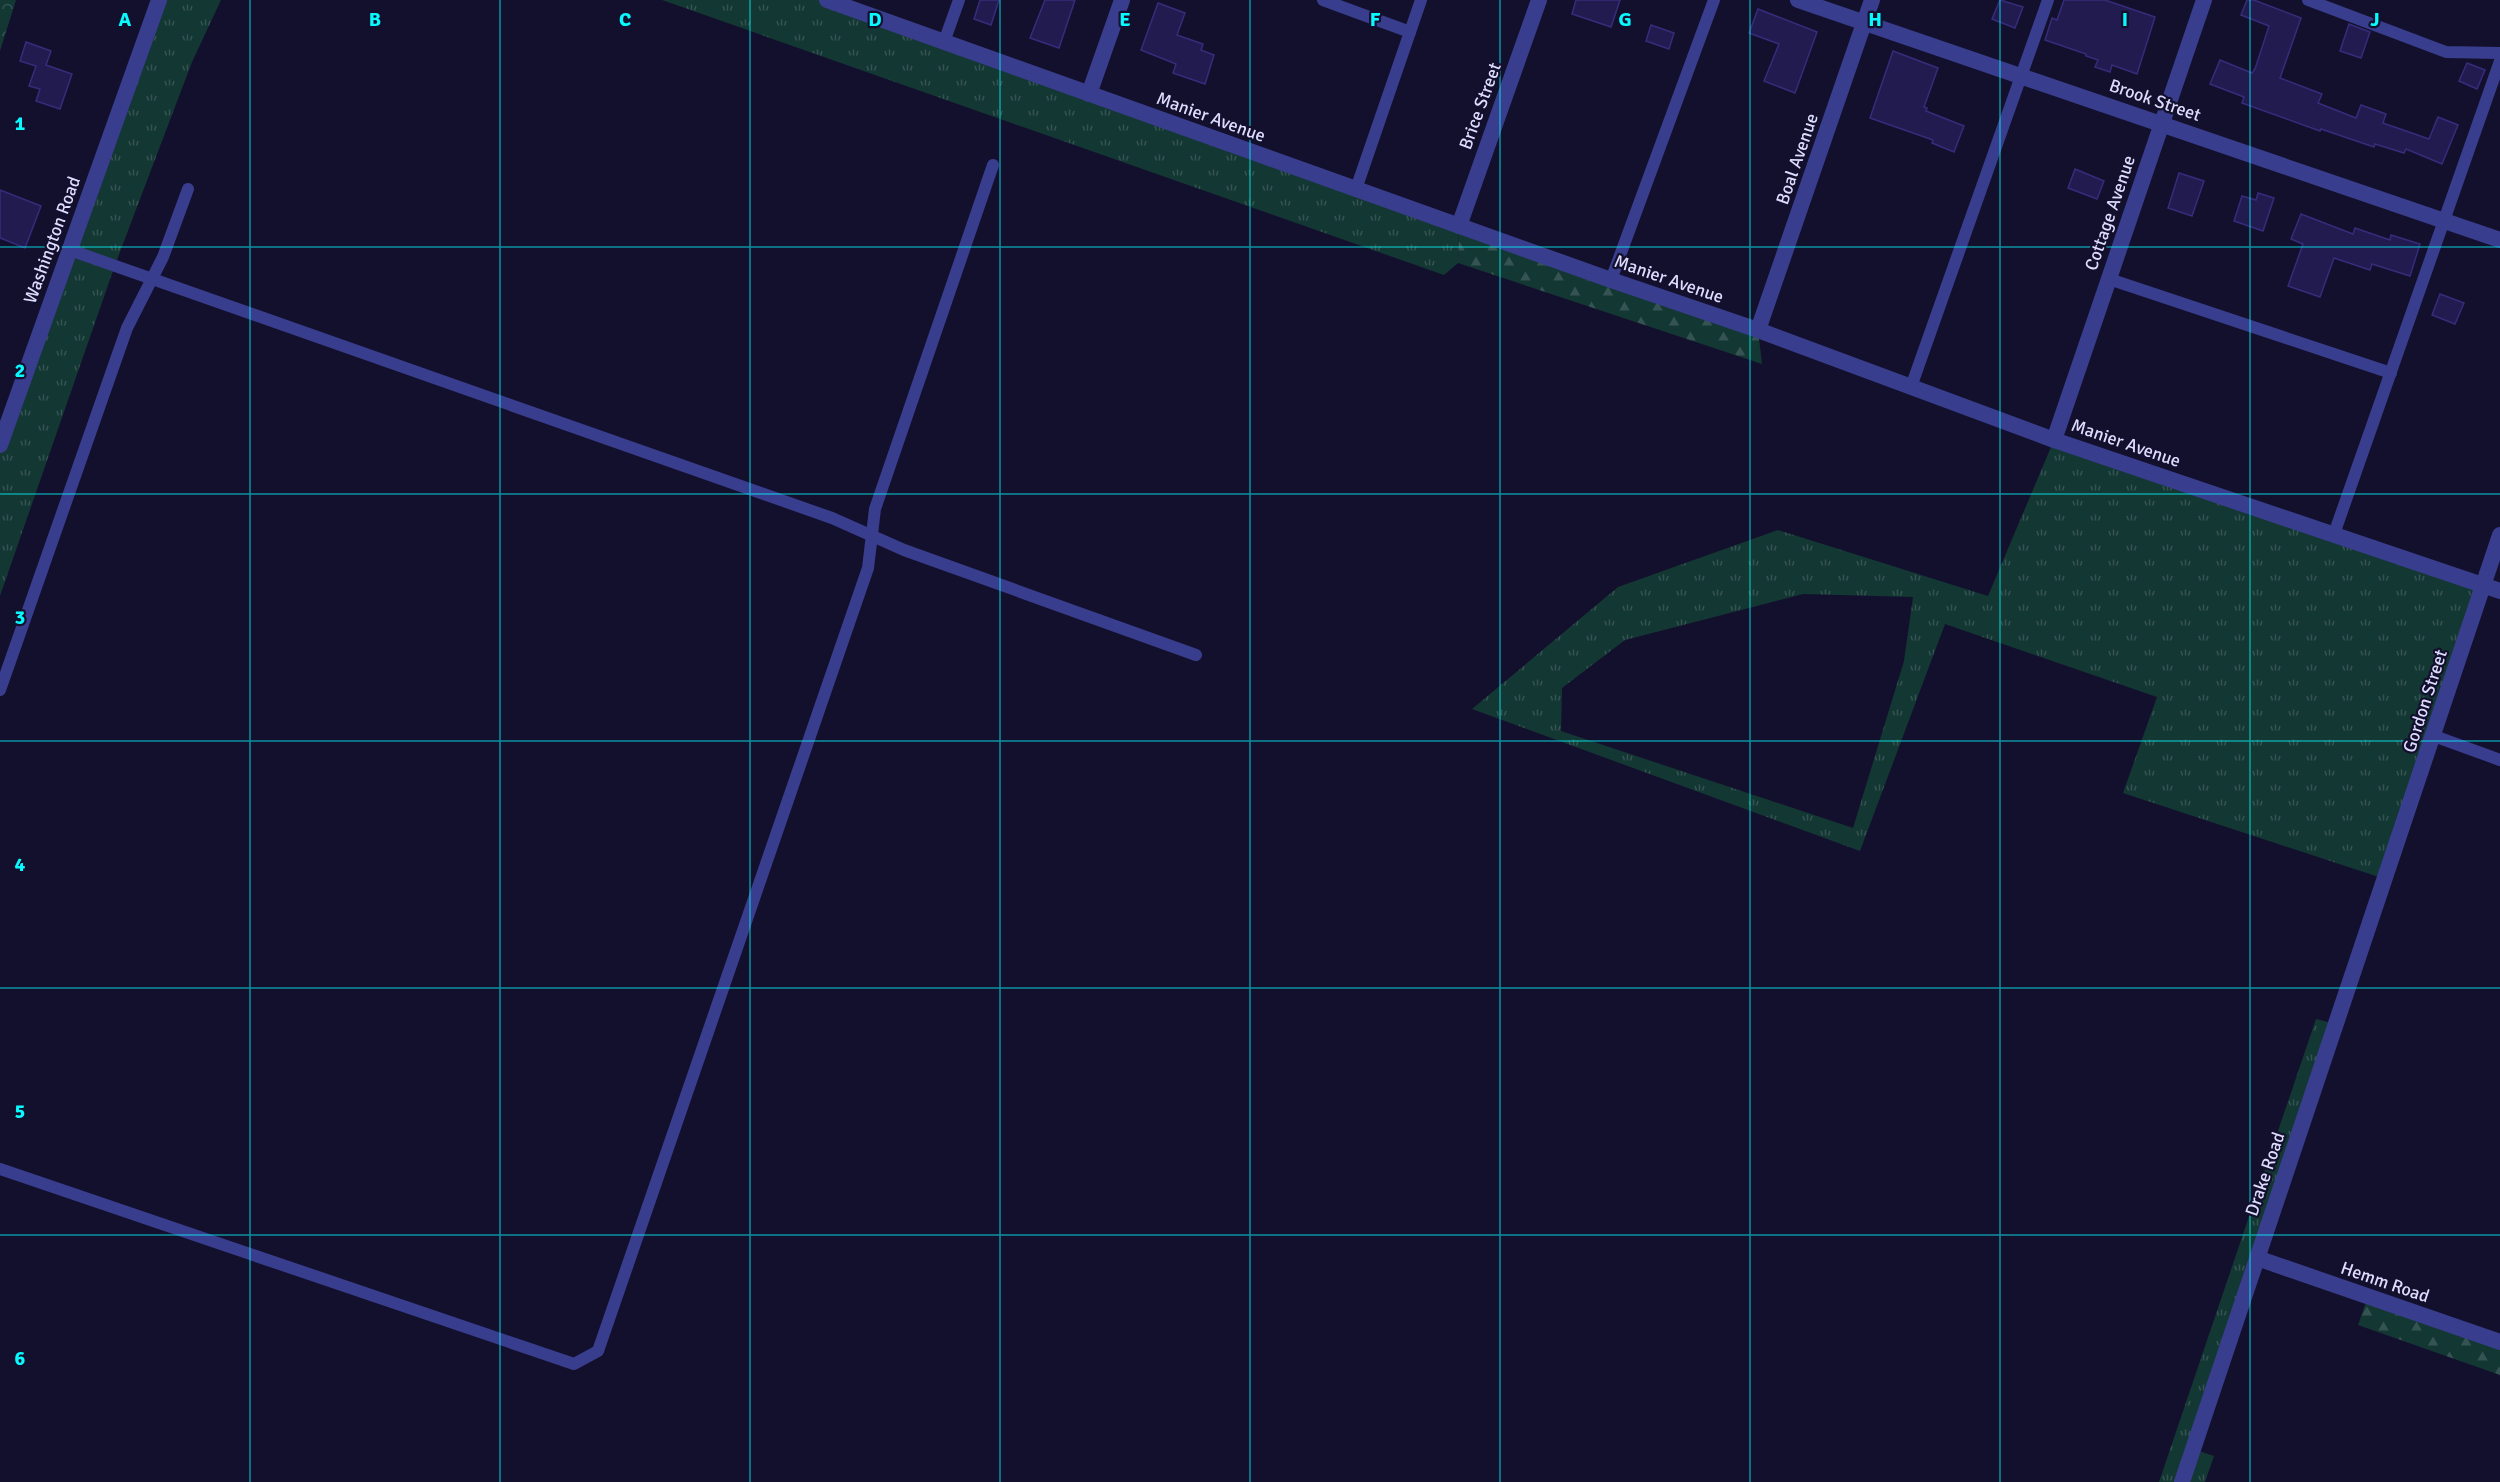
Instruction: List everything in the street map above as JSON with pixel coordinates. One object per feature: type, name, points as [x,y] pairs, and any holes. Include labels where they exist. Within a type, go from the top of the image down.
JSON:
[{"type":"street","name":"Washington Road","points":[[0,446],[159,0]]},
{"type":"street","name":"Manier Avenue","points":[[827,0],[1458,226],[1758,330],[2054,440],[2500,591]]},
{"type":"street","points":[[1089,94],[1122,0]]},
{"type":"street","name":"Brice Street","points":[[1458,226],[1539,0]]},
{"type":"street","name":"Brook Street","points":[[1798,0],[2500,240]]},
{"type":"street","name":"Boal Avenue","points":[[1758,330],[1872,0]]},
{"type":"street","name":"Cottage Avenue","points":[[2054,440],[2204,0]]},
{"type":"street","name":"Gordon Street","points":[[2385,879],[2500,535]]},
{"type":"street","name":"Drake Road","points":[[2181,1482],[2385,879]]},
{"type":"street","name":"Hemm Road","points":[[2257,1258],[2500,1342]]},
{"type":"lane","points":[[944,42],[959,0]]},
{"type":"lane","points":[[1323,0],[1410,32]]},
{"type":"lane","points":[[1356,189],[1421,0]]},
{"type":"lane","points":[[1611,280],[1714,0]]},
{"type":"lane","points":[[1911,387],[2048,0]]},
{"type":"lane","points":[[2308,0],[2446,51],[2500,53]]},
{"type":"lane","points":[[2334,534],[2500,61]]},
{"type":"lane","points":[[0,1169],[574,1364],[598,1351],[868,568],[875,509],[993,165]]},
{"type":"lane","points":[[0,690],[127,328],[153,280],[188,189]]},
{"type":"lane","points":[[70,250],[810,510],[904,550],[1196,655]]},
{"type":"lane","points":[[2109,279],[2391,373]]},
{"type":"lane","points":[[2434,736],[2500,760]]},
{"type":"green space","points":[[0,0],[16,0],[0,51]]},
{"type":"green space","points":[[159,0],[221,0],[192,62],[115,265],[0,596],[0,445]]},
{"type":"green space","points":[[662,0],[827,0],[1459,226],[1458,263],[1444,275]]},
{"type":"green space","points":[[1459,226],[1758,330],[1762,364],[1458,263]]},
{"type":"green space","points":[[2054,440],[2483,584],[2385,879],[2123,793],[2157,697],[1945,624],[1860,851],[1472,709],[1618,587],[1778,530],[1988,596]],"holes":[[[1803,594],[1913,597],[1904,661],[1853,828],[1561,731],[1562,688],[1625,640]]]},
{"type":"green space","points":[[2316,1019],[2336,1024],[2193,1449],[2214,1456],[2205,1482],[2159,1482]]},
{"type":"green space","points":[[2368,1296],[2500,1342],[2500,1375],[2358,1325]]},
{"type":"building","points":[[980,0],[999,0],[991,25],[974,19]]},
{"type":"building","points":[[1045,0],[1075,0],[1059,48],[1030,38]]},
{"type":"building","points":[[1576,0],[1620,0],[1611,27],[1572,14]]},
{"type":"building","points":[[2000,0],[2023,7],[2015,28],[1992,19]]},
{"type":"building","points":[[2064,0],[2105,0],[2155,17],[2137,74],[2112,65],[2110,72],[2095,67],[2098,60],[2045,40],[2052,18],[2057,20]]},
{"type":"building","points":[[2247,0],[2254,0],[2301,18],[2280,78],[2322,94],[2318,103],[2356,118],[2361,105],[2386,114],[2383,123],[2429,139],[2438,117],[2458,125],[2442,164],[2406,149],[2404,153],[2375,144],[2374,147],[2321,129],[2320,131],[2242,103],[2244,97],[2210,84],[2220,60],[2252,73],[2255,69],[2269,26],[2241,15]]},
{"type":"building","points":[[1158,3],[1185,13],[1177,35],[1203,44],[1201,50],[1214,55],[1205,84],[1173,73],[1176,64],[1141,50]]},
{"type":"building","points":[[1758,9],[1817,32],[1795,93],[1764,81],[1779,44],[1749,33]]},
{"type":"building","points":[[2349,24],[2370,32],[2361,58],[2340,51]]},
{"type":"building","points":[[1651,25],[1674,33],[1669,49],[1646,41]]},
{"type":"building","points":[[26,42],[51,51],[46,65],[72,74],[60,109],[36,101],[40,89],[29,86],[36,66],[20,61]]},
{"type":"building","points":[[1893,51],[1938,68],[1924,107],[1927,108],[1926,111],[1964,126],[1954,152],[1932,143],[1933,140],[1870,118]]},
{"type":"building","points":[[2467,63],[2485,70],[2477,89],[2459,81]]},
{"type":"building","points":[[2075,169],[2104,181],[2097,199],[2068,188]]},
{"type":"building","points":[[2179,173],[2204,181],[2192,216],[2168,208]]},
{"type":"building","points":[[0,190],[41,206],[25,248],[0,238]]},
{"type":"building","points":[[2258,193],[2274,198],[2263,231],[2234,221],[2242,196],[2256,200]]},
{"type":"building","points":[[2301,214],[2353,234],[2355,228],[2390,240],[2391,235],[2420,244],[2410,276],[2372,264],[2370,270],[2334,258],[2320,297],[2288,286],[2303,244],[2291,239]]},
{"type":"building","points":[[2440,294],[2464,303],[2455,324],[2432,315]]}]
